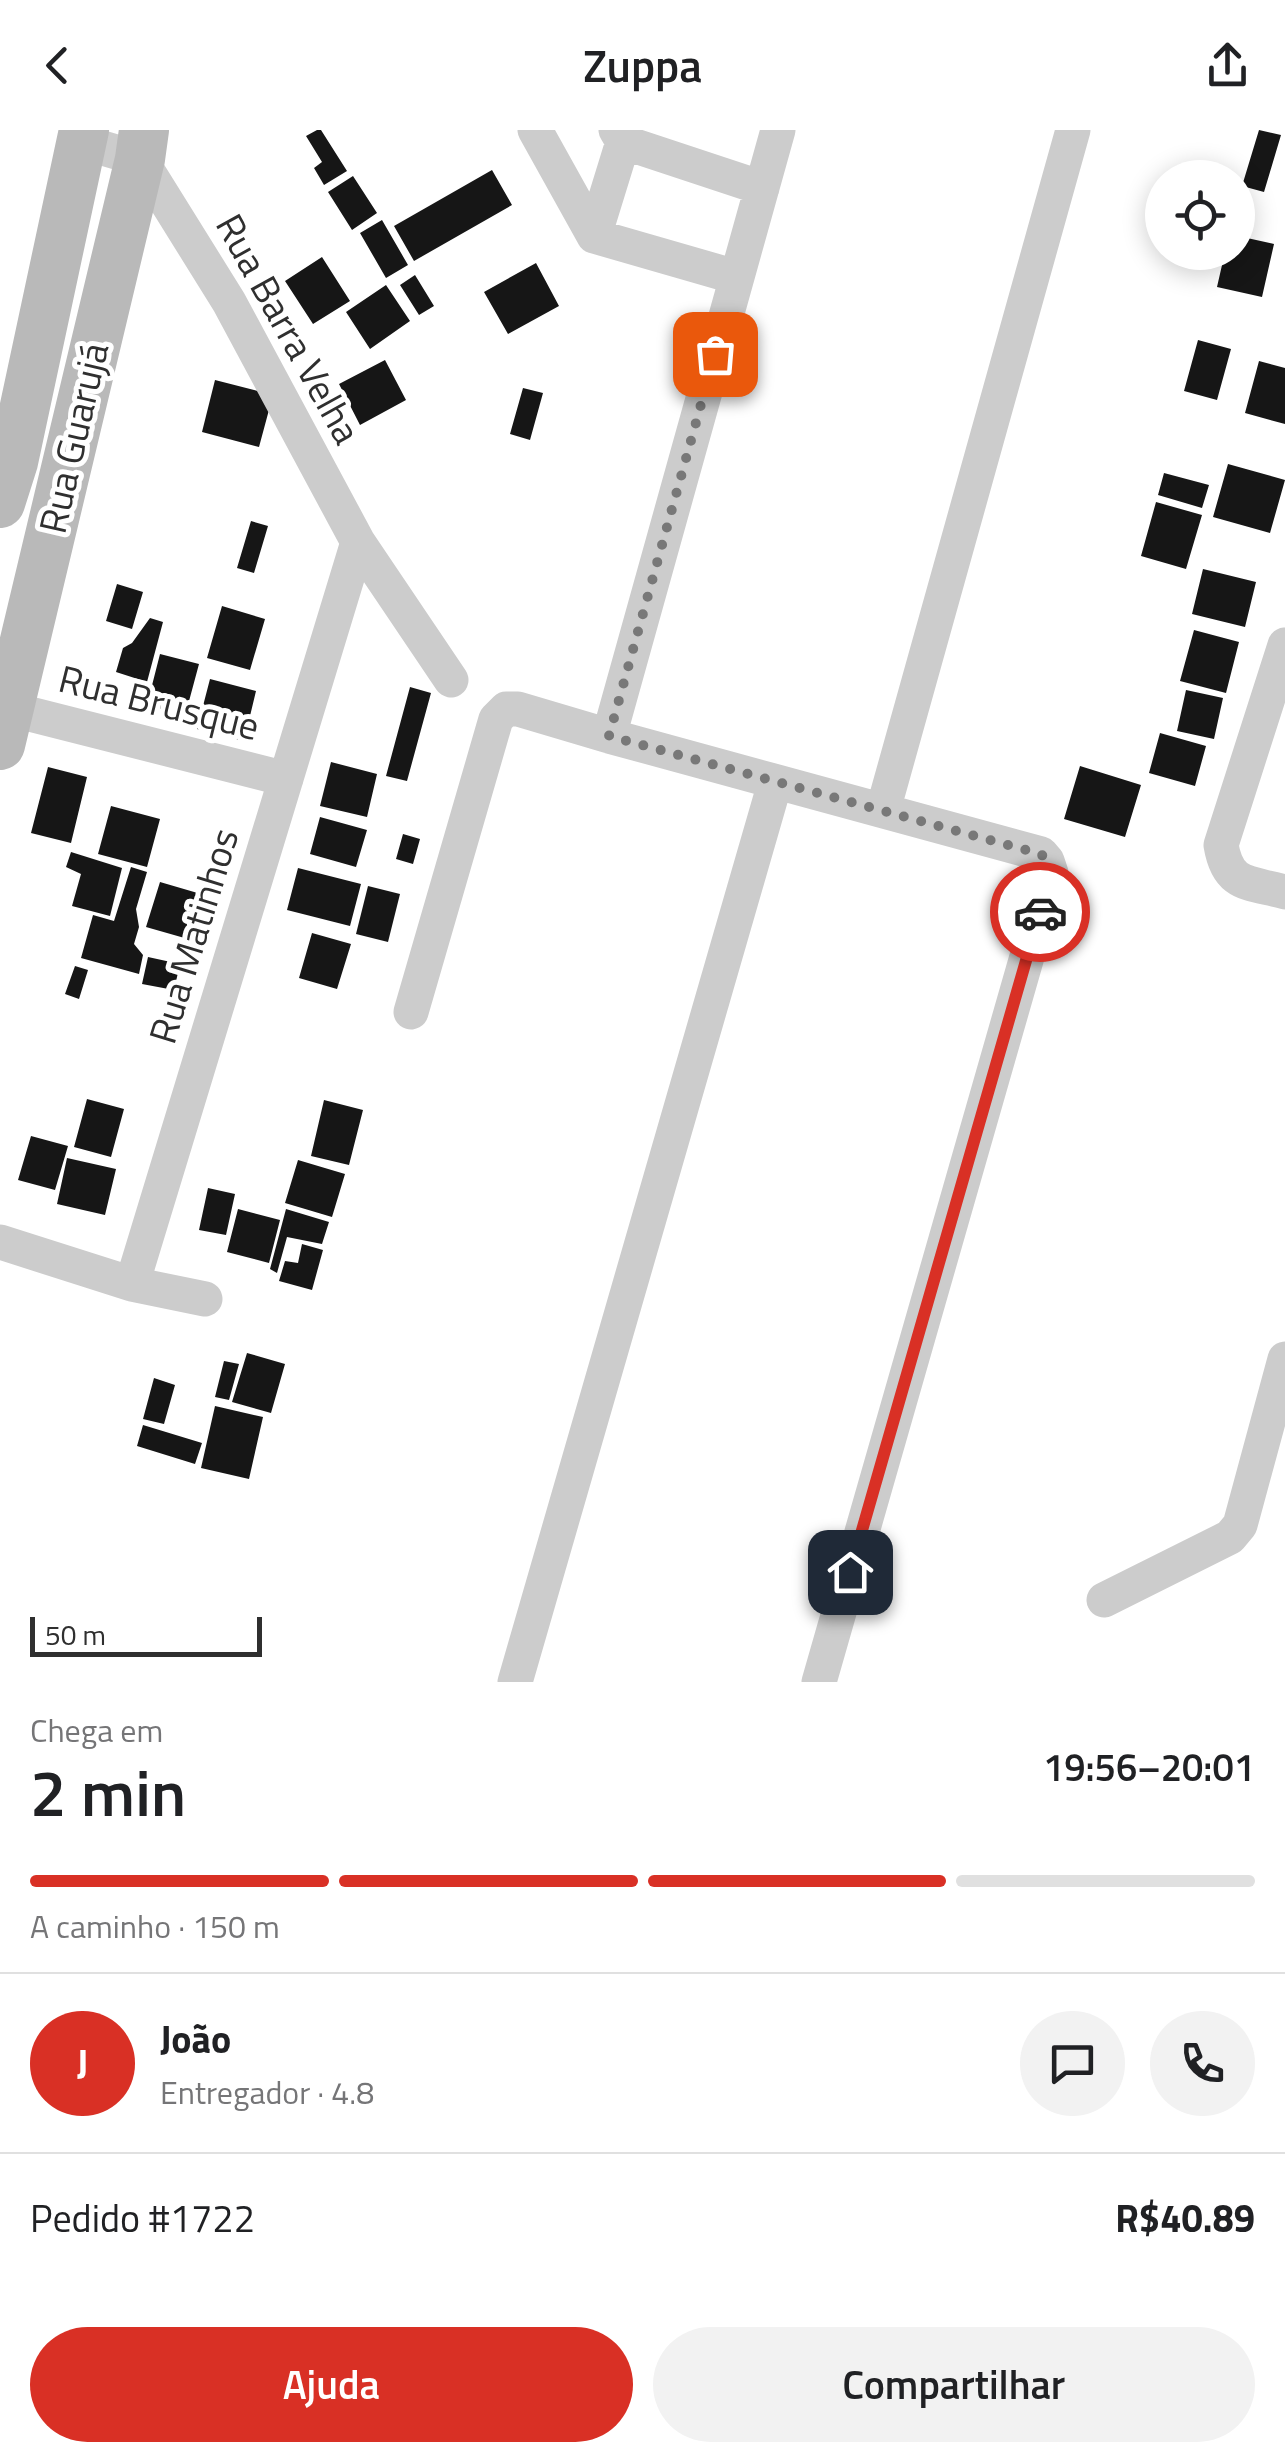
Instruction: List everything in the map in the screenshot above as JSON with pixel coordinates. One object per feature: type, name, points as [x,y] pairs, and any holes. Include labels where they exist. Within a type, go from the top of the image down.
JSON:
[{"type":"main road","name":"Rua Guarujá","points":[[0,503],[13,462],[83,136]]},
{"type":"main road","name":"Rua Guarujá","points":[[5,727],[142,145]]},
{"type":"street","points":[[535,130],[594,236],[736,277]]},
{"type":"street","points":[[609,736],[778,130]]},
{"type":"street","points":[[884,810],[1073,130]]},
{"type":"street","points":[[83,136],[142,145]]},
{"type":"street","points":[[594,236],[620,136],[762,188]]},
{"type":"street","name":"Rua Barra Velha","points":[[142,145],[358,542],[451,680]]},
{"type":"street","name":"Rua Matinhos","points":[[132,1284],[358,542]]},
{"type":"street","points":[[1285,645],[1221,845],[1224,866],[1236,879],[1285,892]]},
{"type":"street","points":[[412,1012],[496,719],[506,709],[1041,854],[1048,861],[1051,873],[818,1682]]},
{"type":"street","name":"Rua Brusque","points":[[5,727],[286,778]]},
{"type":"street","points":[[515,1682],[774,783]]},
{"type":"street","points":[[0,1242],[132,1284],[204,1300]]},
{"type":"street","points":[[1104,1600],[1230,1538],[1240,1525],[1285,1359]]},
{"type":"building","points":[[321,130],[347,171],[324,185],[314,168],[322,162],[306,136]]},
{"type":"building","points":[[1259,130],[1281,135],[1264,192],[1255,190],[1255,160],[1250,160]]},
{"type":"building","points":[[492,170],[512,205],[414,261],[394,226]]},
{"type":"building","points":[[353,176],[377,213],[352,230],[328,192]]},
{"type":"building","points":[[382,220],[408,265],[386,278],[360,233]]},
{"type":"building","points":[[1255,240],[1274,244],[1262,297],[1217,287],[1221,270],[1255,270]]},
{"type":"building","points":[[322,257],[350,301],[313,324],[285,281]]},
{"type":"building","points":[[536,263],[559,306],[508,334],[484,292]]},
{"type":"building","points":[[415,275],[434,306],[419,315],[400,285]]},
{"type":"building","points":[[386,285],[410,321],[370,349],[346,312]]},
{"type":"building","points":[[1198,340],[1231,349],[1217,400],[1184,391]]},
{"type":"building","points":[[385,360],[406,400],[360,425],[339,384]]},
{"type":"building","points":[[1259,361],[1285,368],[1285,424],[1245,413]]},
{"type":"building","points":[[215,380],[273,395],[259,447],[202,432]]},
{"type":"building","points":[[523,388],[543,393],[530,440],[510,434]]},
{"type":"building","points":[[1228,464],[1285,480],[1270,533],[1213,517]]},
{"type":"building","points":[[1164,473],[1209,485],[1202,508],[1158,495]]},
{"type":"building","points":[[1156,502],[1202,515],[1186,569],[1141,556]]},
{"type":"building","points":[[251,521],[268,526],[254,573],[237,568]]},
{"type":"building","points":[[1203,569],[1256,582],[1245,627],[1192,614]]},
{"type":"building","points":[[117,584],[143,592],[132,629],[106,621]]},
{"type":"building","points":[[222,606],[265,619],[250,670],[207,658]]},
{"type":"building","points":[[150,618],[163,622],[147,682],[116,672],[123,648],[132,643]]},
{"type":"building","points":[[1194,630],[1239,642],[1226,693],[1180,681]]},
{"type":"building","points":[[160,654],[199,664],[185,716],[147,705]]},
{"type":"building","points":[[210,679],[256,691],[244,741],[197,729]]},
{"type":"building","points":[[410,687],[431,693],[407,781],[386,776]]},
{"type":"building","points":[[1186,690],[1223,698],[1214,739],[1177,731]]},
{"type":"building","points":[[1160,733],[1206,746],[1195,786],[1149,773]]},
{"type":"building","points":[[331,762],[377,774],[367,817],[320,806]]},
{"type":"building","points":[[1080,766],[1141,785],[1125,837],[1064,819]]},
{"type":"building","points":[[48,767],[87,777],[71,843],[31,833]]},
{"type":"building","points":[[111,806],[160,819],[147,867],[98,854]]},
{"type":"building","points":[[320,817],[367,830],[356,867],[310,854]]},
{"type":"building","points":[[403,834],[420,839],[413,864],[396,859]]},
{"type":"building","points":[[71,852],[122,868],[110,916],[72,906],[81,874],[66,867]]},
{"type":"building","points":[[131,867],[147,872],[136,909],[139,927],[134,944],[143,955],[139,974],[81,958],[93,915],[114,921]]},
{"type":"building","points":[[298,868],[361,884],[350,926],[287,910]]},
{"type":"building","points":[[160,882],[201,894],[188,939],[146,927]]},
{"type":"building","points":[[368,886],[400,894],[388,942],[356,934]]},
{"type":"building","points":[[312,933],[351,944],[337,989],[299,978]]},
{"type":"building","points":[[148,957],[180,964],[174,990],[142,984]]},
{"type":"building","points":[[75,966],[88,970],[79,999],[65,994]]},
{"type":"building","points":[[87,1099],[124,1109],[111,1157],[74,1147]]},
{"type":"building","points":[[324,1100],[363,1110],[349,1165],[311,1156]]},
{"type":"building","points":[[31,1136],[68,1146],[55,1190],[18,1180]]},
{"type":"building","points":[[67,1158],[116,1169],[105,1215],[57,1204]]},
{"type":"building","points":[[298,1160],[345,1174],[332,1217],[285,1203]]},
{"type":"building","points":[[208,1188],[235,1194],[226,1235],[199,1230]]},
{"type":"building","points":[[238,1209],[280,1220],[269,1263],[227,1252]]},
{"type":"building","points":[[286,1209],[329,1222],[322,1244],[287,1237],[277,1273],[270,1269]]},
{"type":"building","points":[[302,1244],[323,1250],[312,1290],[279,1281],[285,1261],[298,1263]]},
{"type":"building","points":[[247,1353],[285,1364],[271,1413],[232,1402]]},
{"type":"building","points":[[224,1361],[239,1364],[229,1400],[215,1397]]},
{"type":"building","points":[[154,1378],[175,1385],[164,1424],[143,1419]]},
{"type":"building","points":[[215,1406],[263,1417],[249,1479],[201,1468]]},
{"type":"building","points":[[143,1425],[202,1443],[195,1464],[137,1446]]},
{"type":"way so far","points":[[715,354],[609,736],[1041,854],[1051,873],[1040,912]]},
{"type":"route","points":[[850,1572],[1040,912]]}]
